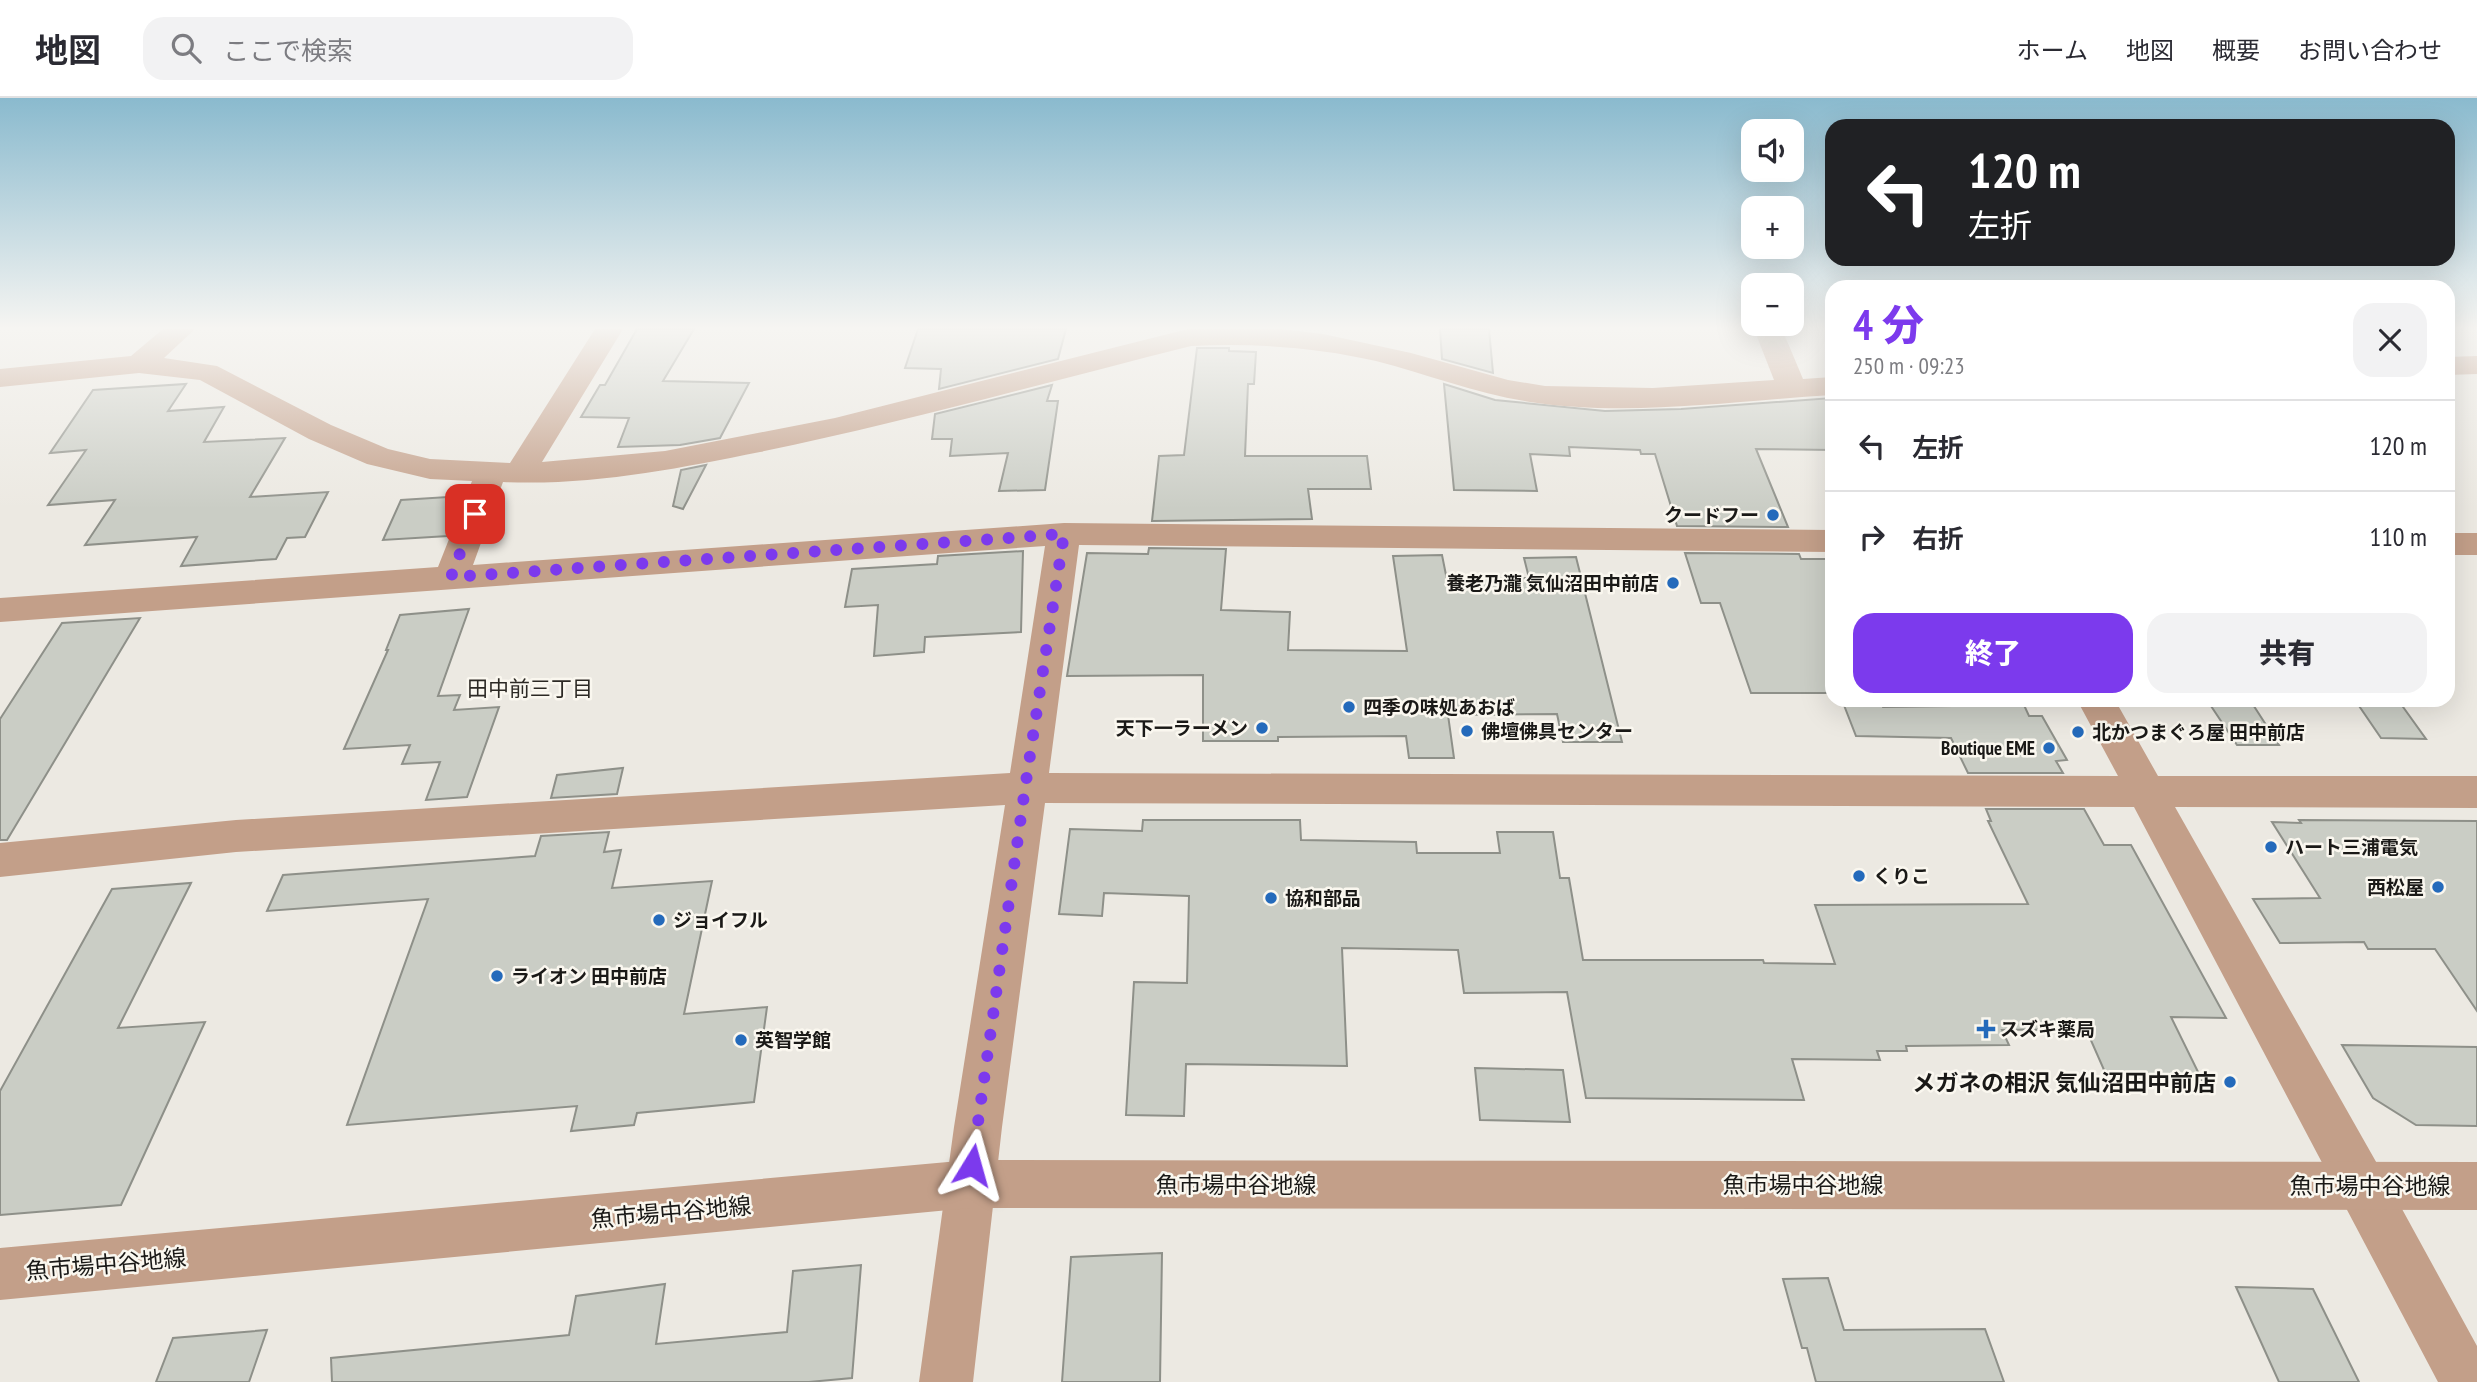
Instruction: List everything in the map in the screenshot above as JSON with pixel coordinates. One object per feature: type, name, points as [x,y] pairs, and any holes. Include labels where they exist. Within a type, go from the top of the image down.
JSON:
[{"type":"street","points":[[239,389],[320,432],[378,457],[430,469],[505,472],[576,471],[665,461],[835,427],[986,389]]},
{"type":"street","points":[[451,577],[505,472],[565,389]]},
{"type":"street","points":[[1519,389],[1544,395],[1627,397],[1775,389]]},
{"type":"street","points":[[946,1382],[970,1184],[1025,788],[1064,534]]},
{"type":"street","points":[[0,642],[11,609],[1064,534],[1825,541]]},
{"type":"street","points":[[2455,544],[2477,544]]},
{"type":"street","points":[[2100,707],[2143,791],[2362,1184],[2467,1382]]},
{"type":"street","points":[[0,860],[236,836],[1025,788],[2477,792]]},
{"type":"street","name":"魚市場中谷地線","points":[[0,1274],[970,1184],[2477,1186]]},
{"type":"building","points":[[183,389],[168,411],[224,407],[204,442],[285,438],[250,497],[328,492],[305,537],[287,538],[276,559],[181,566],[197,537],[85,545],[115,500],[48,505],[86,450],[50,453],[93,390]]},
{"type":"building","points":[[598,389],[746,389],[720,438],[680,445],[618,447],[629,418],[581,417]]},
{"type":"building","points":[[1036,389],[1051,389],[1047,401],[1058,401],[1045,490],[999,491],[1008,453],[950,456],[952,439],[932,439],[935,414]]},
{"type":"building","points":[[1192,389],[1248,389],[1245,456],[1367,456],[1371,489],[1308,489],[1312,519],[1152,521],[1159,456],[1184,455]]},
{"type":"building","points":[[1444,389],[1460,389],[1495,400],[1605,411],[1681,409],[1825,399],[1825,450],[1756,449],[1788,527],[1677,526],[1655,454],[1641,454],[1640,450],[1569,447],[1570,456],[1530,454],[1537,491],[1454,490]]},
{"type":"building","points":[[706,465],[683,509],[673,506],[681,470]]},
{"type":"building","points":[[463,496],[448,536],[383,540],[401,500]]},
{"type":"building","points":[[1149,548],[1226,549],[1221,610],[1290,612],[1288,650],[1407,651],[1393,556],[1442,555],[1447,580],[1529,578],[1524,558],[1576,557],[1622,742],[1563,742],[1557,714],[1448,715],[1454,758],[1409,758],[1406,736],[1278,737],[1278,741],[1203,741],[1203,675],[1067,676],[1087,553],[1148,554]]},
{"type":"building","points":[[1023,551],[1021,632],[925,637],[924,652],[874,656],[878,605],[845,607],[852,569],[937,564],[938,556]]},
{"type":"building","points":[[1685,553],[1799,554],[1801,559],[1825,559],[1825,693],[1751,693],[1720,603],[1701,603]]},
{"type":"building","points":[[469,609],[438,696],[460,695],[454,710],[499,707],[467,797],[426,800],[440,762],[402,764],[410,745],[344,749],[388,650],[400,615]]},
{"type":"building","points":[[140,618],[7,840],[0,840],[0,719],[62,623]]},
{"type":"building","points":[[1845,707],[2025,707],[2029,716],[2042,716],[2067,760],[2056,761],[2063,773],[1968,773],[1951,738],[1856,736]]},
{"type":"building","points":[[2212,707],[2255,707],[2279,745],[2237,745]]},
{"type":"building","points":[[2360,707],[2403,707],[2426,739],[2381,738]]},
{"type":"building","points":[[623,768],[617,794],[551,798],[557,775]]},
{"type":"building","points":[[1986,809],[2084,809],[2104,845],[2131,845],[2226,1018],[2171,1017],[2202,1080],[2108,1079],[2086,1029],[2002,1030],[2009,1045],[1906,1046],[1907,1051],[1877,1051],[1880,1060],[1792,1059],[1804,1100],[1586,1098],[1567,992],[1464,993],[1458,950],[1342,948],[1347,1066],[1186,1064],[1184,1116],[1126,1115],[1134,982],[1187,983],[1189,896],[1104,893],[1102,916],[1059,914],[1070,829],[1142,831],[1143,820],[1300,820],[1301,840],[1416,842],[1417,853],[1500,853],[1497,832],[1553,832],[1560,878],[1569,878],[1583,960],[1763,960],[1764,963],[1835,964],[1815,905],[2028,904],[1988,821],[1991,821]]},
{"type":"building","points":[[2299,820],[2477,821],[2477,1011],[2435,949],[2368,949],[2364,942],[2280,943],[2253,899],[2320,898],[2272,822],[2301,823]]},
{"type":"building","points":[[609,832],[604,852],[621,850],[612,888],[712,881],[684,1014],[767,1007],[754,1102],[637,1113],[634,1125],[571,1131],[577,1106],[347,1125],[428,899],[267,911],[283,875],[535,856],[541,836]]},
{"type":"building","points":[[191,883],[118,1028],[205,1022],[121,1205],[0,1215],[0,1091],[112,889]]},
{"type":"building","points":[[2342,1045],[2477,1047],[2477,1126],[2416,1125],[2373,1098]]},
{"type":"building","points":[[1475,1068],[1563,1070],[1570,1122],[1480,1120]]},
{"type":"building","points":[[1162,1253],[1160,1382],[1062,1382],[1071,1257]]},
{"type":"building","points":[[861,1265],[852,1378],[809,1382],[332,1382],[331,1358],[569,1335],[576,1296],[665,1284],[656,1344],[787,1332],[793,1271]]},
{"type":"building","points":[[1828,1278],[1844,1330],[1985,1329],[2004,1382],[1816,1382],[1807,1348],[1802,1348],[1783,1279]]},
{"type":"building","points":[[2236,1287],[2313,1289],[2359,1382],[2279,1382]]},
{"type":"building","points":[[267,1330],[249,1382],[156,1382],[173,1338]]},
{"type":"place","name":"クードフー","points":[[1773,515]]},
{"type":"place","name":"養老乃瀧 気仙沼田中前店","points":[[1673,583]]},
{"type":"place","name":"四季の味処あおば","points":[[1349,707]]},
{"type":"place","name":"天下一ラーメン","points":[[1262,728]]},
{"type":"place","name":"佛壇佛具センター","points":[[1467,731]]},
{"type":"place","name":"北かつまぐろ屋 田中前店","points":[[2078,732]]},
{"type":"place","name":"Boutique EME","points":[[2049,748]]},
{"type":"place","name":"ハート三浦電気","points":[[2271,847]]},
{"type":"place","name":"くりこ","points":[[1859,876]]},
{"type":"place","name":"西松屋","points":[[2438,887]]},
{"type":"place","name":"協和部品","points":[[1271,898]]},
{"type":"place","name":"ジョイフル","points":[[659,920]]},
{"type":"place","name":"ライオン 田中前店","points":[[497,976]]},
{"type":"place","name":"スズキ薬局","points":[[1986,1029]]},
{"type":"place","name":"英智学館","points":[[741,1040]]},
{"type":"place","name":"メガネの相沢 気仙沼田中前店","points":[[2230,1082]]},
{"type":"district","name":"田中前三丁目","points":[[530,688]]},
{"type":"route","points":[[475,514],[451,577],[1064,534],[972,1165]]}]
